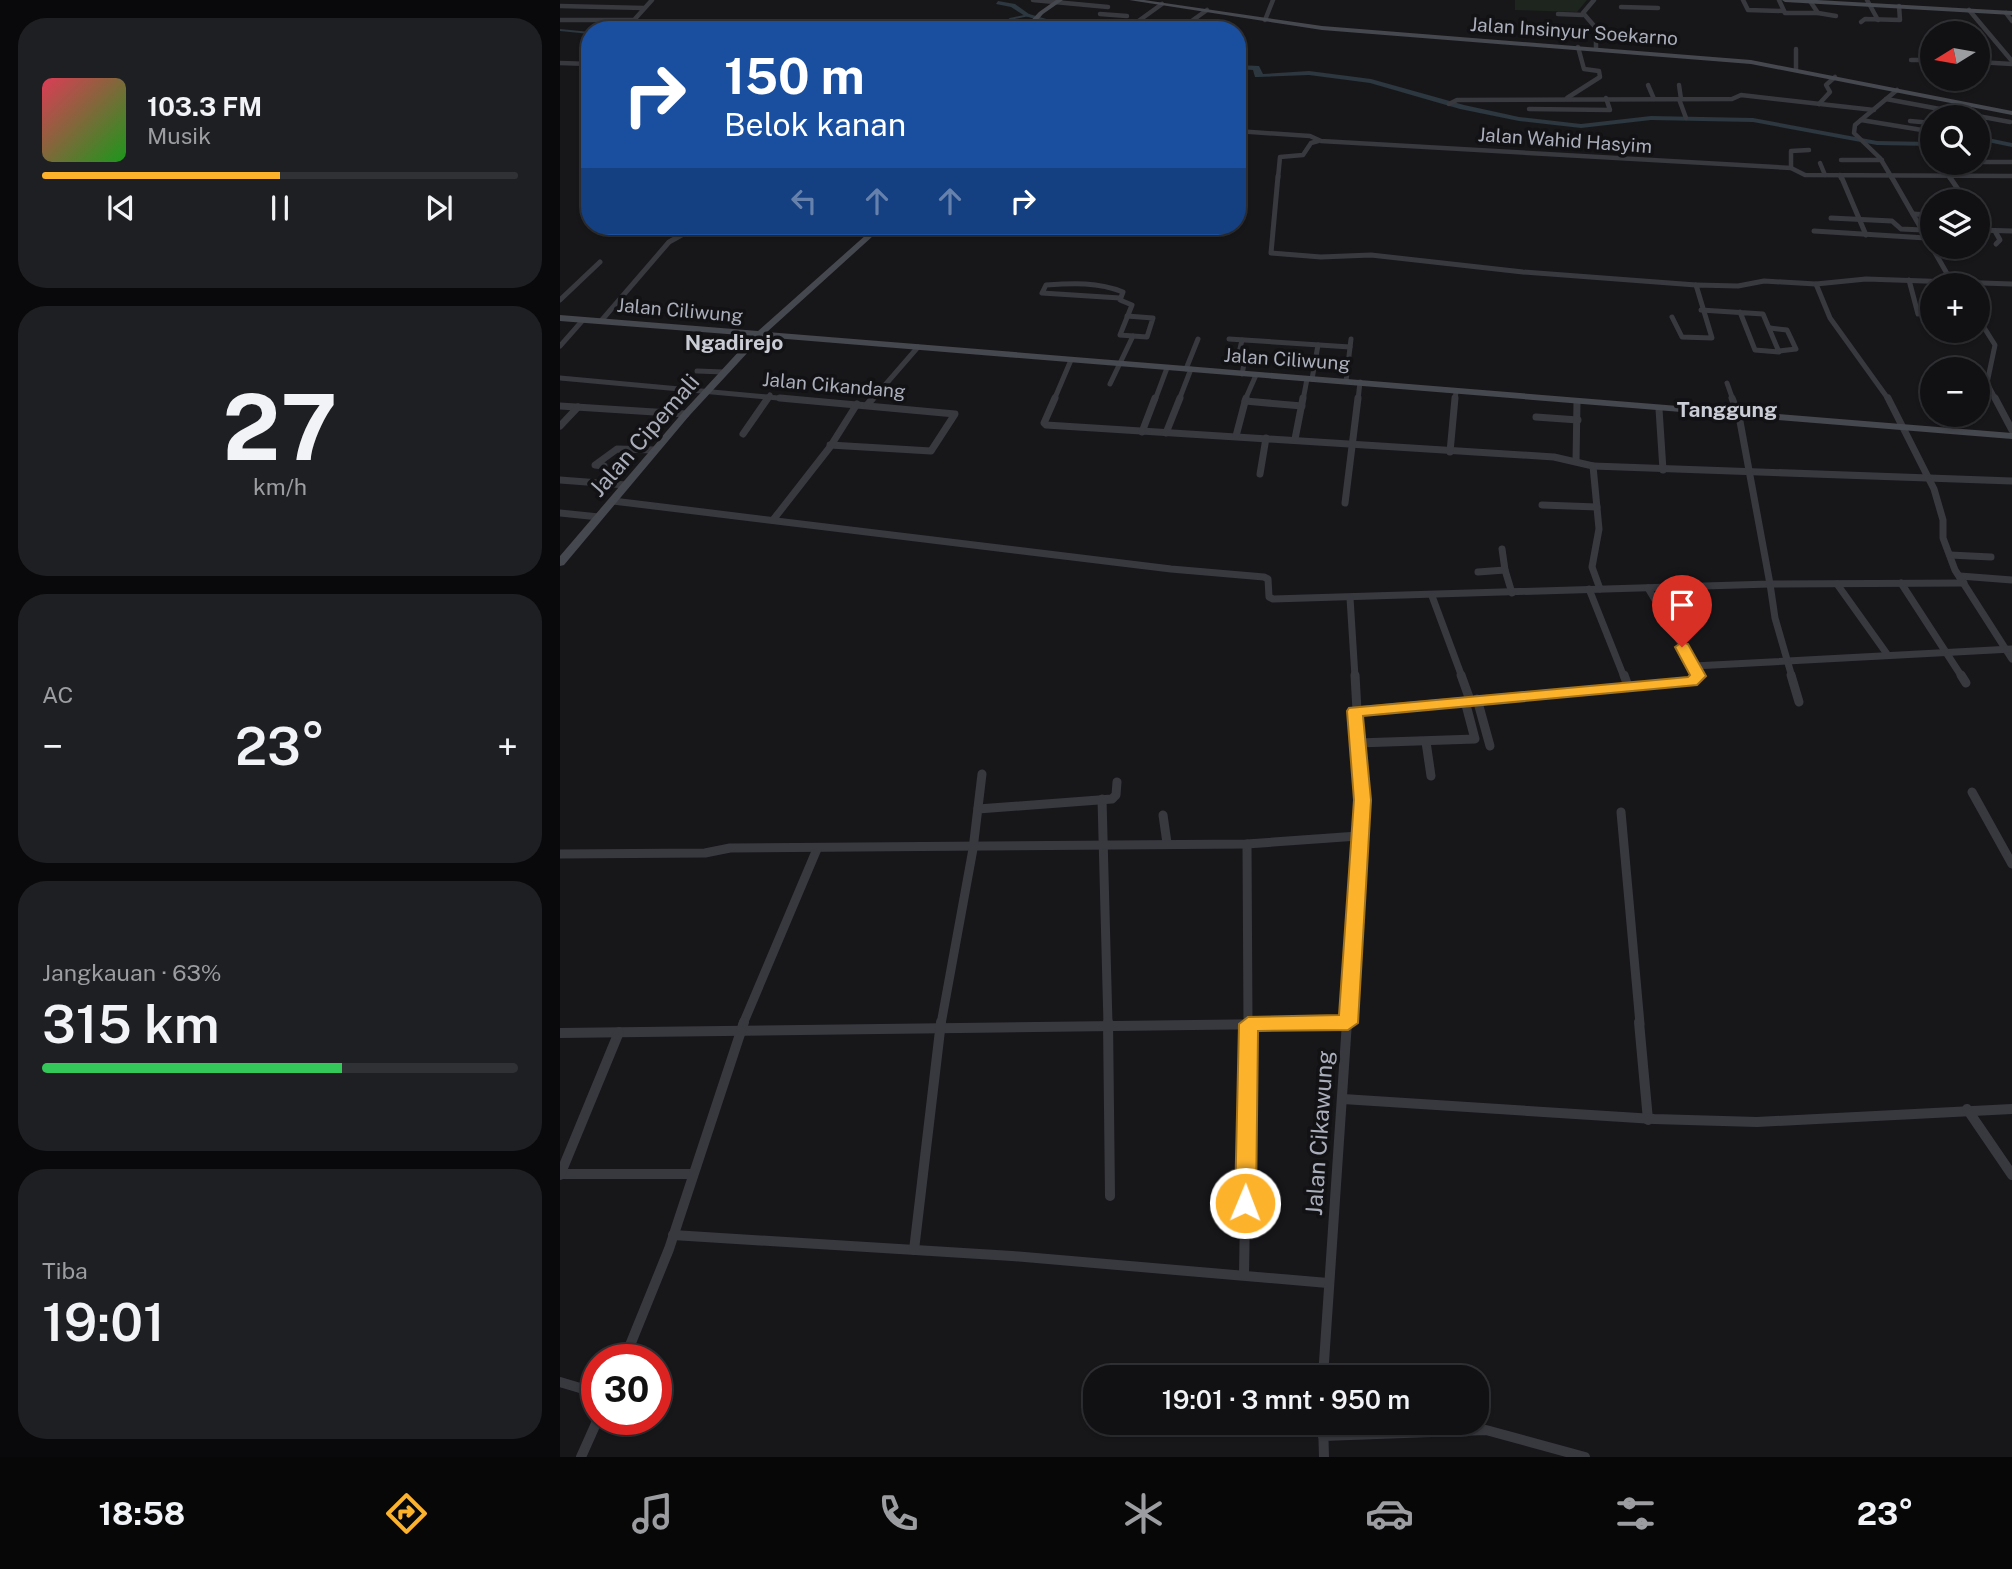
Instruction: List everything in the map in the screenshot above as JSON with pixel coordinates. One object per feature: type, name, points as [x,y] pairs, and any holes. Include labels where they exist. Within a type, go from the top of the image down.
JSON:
[{"type":"main road","name":"Jalan Insinyur Soekarno","points":[[1132,0],[1322,28],[1715,58],[1796,69],[1972,105]]},
{"type":"main road","points":[[1784,0],[1868,2],[2009,13]]},
{"type":"main road","points":[[1033,21],[1059,1]]},
{"type":"main road","name":"Jalan Insinyur Soekarno","points":[[1990,109],[2012,113]]},
{"type":"main road","name":"Jalan Cipemali","points":[[560,563],[708,389],[759,335],[870,235]]},
{"type":"main road","name":"Jalan Ciliwung","points":[[560,318],[1360,382],[1739,416],[2012,436]]},
{"type":"street","points":[[560,20],[634,20],[652,0]]},
{"type":"street","points":[[1033,0],[1108,7]]},
{"type":"street","points":[[1118,0],[1098,15],[1127,16]]},
{"type":"street","points":[[1265,20],[1273,0]]},
{"type":"street","points":[[1583,15],[1594,0]]},
{"type":"street","points":[[1621,7],[1658,10],[1656,0]]},
{"type":"street","points":[[1742,0],[1748,10],[1836,16]]},
{"type":"street","points":[[1779,0],[1784,11]]},
{"type":"street","points":[[1810,1],[1818,13]]},
{"type":"street","points":[[1868,2],[1878,20]]},
{"type":"street","points":[[1142,21],[1160,3]]},
{"type":"street","points":[[560,6],[644,8]]},
{"type":"street","points":[[1861,22],[1900,20],[1899,6]]},
{"type":"street","points":[[583,14],[590,7]]},
{"type":"street","points":[[1192,21],[1208,10]]},
{"type":"street","points":[[1969,10],[2012,63]]},
{"type":"street","points":[[2009,13],[2012,21]]},
{"type":"street","points":[[1558,14],[1583,15],[1596,28],[1596,48]]},
{"type":"street","points":[[1567,98],[1600,77],[1599,71],[1584,70],[1578,47]]},
{"type":"street","points":[[1796,49],[1796,69]]},
{"type":"street","points":[[1911,60],[1920,60]]},
{"type":"street","points":[[1990,62],[2012,63]]},
{"type":"street","points":[[560,63],[581,64]]},
{"type":"street","points":[[1819,104],[1830,92],[1826,85],[1835,77]]},
{"type":"street","points":[[1648,85],[1654,99]]},
{"type":"street","points":[[1679,85],[1686,118]]},
{"type":"street","points":[[1738,95],[1739,86]]},
{"type":"street","points":[[1897,90],[1853,129],[1857,137],[1882,160],[1920,226]]},
{"type":"street","points":[[1449,104],[1457,100],[1537,101],[1567,98],[1732,99],[1738,95],[1874,110]]},
{"type":"street","points":[[1529,109],[1610,110],[1606,98]]},
{"type":"street","points":[[1886,99],[1920,106]]},
{"type":"street","points":[[1861,120],[1920,130]]},
{"type":"street","points":[[1910,121],[1920,122]]},
{"type":"street","points":[[1990,121],[2010,125]]},
{"type":"street","name":"Jalan Wahid Hasyim","points":[[1246,132],[1307,135],[1318,141],[1791,167],[1801,174],[1920,175]]},
{"type":"street","points":[[1318,141],[1311,143],[1303,155],[1280,157],[1271,253],[1327,257],[1371,255],[1522,272],[1696,285],[1738,286],[1764,281],[1816,284],[1856,279],[1920,281]]},
{"type":"street","points":[[1791,167],[1791,151],[1809,150]]},
{"type":"street","points":[[1842,160],[1882,160]]},
{"type":"street","points":[[1990,162],[2012,162]]},
{"type":"street","points":[[1820,163],[1825,175]]},
{"type":"street","points":[[1840,175],[1866,234]]},
{"type":"street","points":[[1947,175],[1957,189]]},
{"type":"street","name":"Jalan Wahid Hasyim","points":[[1947,175],[2012,176]]},
{"type":"street","points":[[1913,214],[1920,214]]},
{"type":"street","points":[[1831,218],[1892,221],[1901,229],[1920,229]]},
{"type":"street","points":[[1814,231],[1920,238]]},
{"type":"street","points":[[1990,231],[2012,231]]},
{"type":"street","points":[[1995,231],[2000,240],[1996,244]]},
{"type":"street","points":[[601,321],[669,242],[683,235]]},
{"type":"street","points":[[560,300],[600,262]]},
{"type":"street","points":[[1909,280],[1918,314]]},
{"type":"street","points":[[1120,298],[1123,292],[1094,284],[1046,285],[1042,293],[1120,298],[1132,305],[1118,335],[1147,338],[1153,318],[1128,316]]},
{"type":"street","points":[[1816,284],[1821,306],[1894,407],[1906,429],[1930,478],[1943,517],[1943,538],[1950,555],[1962,579],[2009,649],[2012,659]]},
{"type":"street","points":[[1990,284],[2012,284]]},
{"type":"street","points":[[1672,317],[1682,337],[1712,338],[1701,310],[1696,285]]},
{"type":"street","points":[[1731,302],[1732,311]]},
{"type":"street","points":[[1701,310],[1763,313],[1779,351]]},
{"type":"street","points":[[1740,312],[1755,350],[1796,349],[1785,328],[1770,328]]},
{"type":"street","points":[[560,346],[583,320]]},
{"type":"street","points":[[1990,335],[1996,350],[1988,386],[2012,430]]},
{"type":"street","points":[[1110,384],[1133,336]]},
{"type":"street","points":[[1166,433],[1189,369],[1193,345],[1198,339]]},
{"type":"street","points":[[1228,339],[1350,347]]},
{"type":"street","points":[[1346,381],[1351,339]]},
{"type":"street","points":[[1242,340],[1238,357],[1245,359],[1242,374]]},
{"type":"street","points":[[1295,439],[1318,345]]},
{"type":"street","points":[[867,405],[918,347]]},
{"type":"street","points":[[1071,360],[1044,424],[1142,432],[1295,439],[1576,461],[1593,466],[2012,481]]},
{"type":"street","points":[[1142,432],[1167,368]]},
{"type":"street","points":[[696,371],[724,372]]},
{"type":"street","points":[[1236,436],[1245,401],[1256,375]]},
{"type":"street","name":"Jalan Cikandang","points":[[560,378],[708,389],[951,412],[955,415],[931,451],[830,445]]},
{"type":"street","points":[[1345,503],[1350,444],[1360,382]]},
{"type":"street","points":[[1727,383],[1739,416],[1747,472],[1785,659],[1799,702]]},
{"type":"street","points":[[1450,452],[1457,391]]},
{"type":"street","points":[[743,434],[770,395]]},
{"type":"street","points":[[1245,401],[1302,406]]},
{"type":"street","points":[[1576,461],[1577,402]]},
{"type":"street","points":[[773,520],[830,445],[857,404]]},
{"type":"street","points":[[560,406],[687,414]]},
{"type":"street","points":[[560,426],[579,407]]},
{"type":"street","points":[[1658,409],[1663,470]]},
{"type":"street","points":[[1535,417],[1578,420]]},
{"type":"street","points":[[1260,474],[1266,438]]},
{"type":"street","points":[[604,466],[595,465],[617,449],[655,450]]},
{"type":"street","points":[[1593,466],[1598,542],[1592,567],[1600,589]]},
{"type":"street","points":[[560,480],[626,485]]},
{"type":"street","points":[[613,501],[1171,569],[1264,577],[1268,579],[1269,597],[1273,599],[1770,584],[1901,583],[1962,579],[2012,580]]},
{"type":"street","points":[[1542,505],[1597,507]]},
{"type":"street","points":[[560,513],[599,517]]},
{"type":"street","points":[[1502,549],[1512,593]]},
{"type":"street","points":[[1950,555],[1990,557]]},
{"type":"street","points":[[1478,572],[1505,570]]},
{"type":"street","points":[[1837,583],[1887,654]]},
{"type":"street","points":[[1901,583],[1966,683]]},
{"type":"street","points":[[1589,589],[1628,687]]},
{"type":"street","points":[[1355,711],[1692,681],[1698,676],[1694,666],[1648,589]]},
{"type":"street","points":[[1432,596],[1490,746]]},
{"type":"street","name":"Jalan Cikawung","points":[[1324,1365],[1362,800],[1350,598]]},
{"type":"street","points":[[1694,666],[1946,650],[2009,649]]},
{"type":"street","points":[[1358,743],[1475,738],[1471,700]]},
{"type":"street","points":[[1426,741],[1431,776]]},
{"type":"street","points":[[914,1250],[940,1027],[973,849],[982,774]]},
{"type":"street","points":[[978,809],[1115,797],[1117,782]]},
{"type":"street","points":[[1972,792],[2012,864]]},
{"type":"street","points":[[1102,799],[1110,1196]]},
{"type":"street","points":[[1621,812],[1648,1120]]},
{"type":"street","points":[[1163,815],[1167,843]]},
{"type":"street","points":[[560,854],[973,849],[1167,843],[1247,844],[1358,836]]},
{"type":"street","points":[[1244,1275],[1248,1024],[1247,844]]},
{"type":"street","points":[[630,1344],[673,1235],[741,1029],[817,849]]},
{"type":"street","points":[[560,1033],[1348,1023]]},
{"type":"street","points":[[619,1032],[560,1174],[693,1174]]},
{"type":"street","points":[[1343,1099],[1648,1120],[1851,1119],[1967,1109],[2012,1109]]},
{"type":"street","points":[[1967,1109],[2012,1175]]},
{"type":"street","points":[[673,1235],[914,1250],[1328,1283]]},
{"type":"street","points":[[560,1382],[581,1389]]},
{"type":"street","points":[[1324,1457],[1323,1436],[1486,1430],[1585,1457]]},
{"type":"street","points":[[580,1457],[590,1435]]},
{"type":"shaded area","points":[[1515,0],[1587,0],[1577,12],[1515,10]]},
{"type":"waterway","points":[[998,3],[1013,5],[1027,15],[1049,21]]},
{"type":"waterway","points":[[1008,21],[1029,15]]},
{"type":"waterway","points":[[560,30],[581,32]]},
{"type":"waterway","points":[[1246,67],[1256,68],[1258,75],[1263,76],[1309,73],[1371,81],[1463,107],[1519,119],[1581,126],[1651,118],[1753,120],[1877,143],[1920,144]]},
{"type":"waterway","points":[[1990,140],[2012,145]]},
{"type":"district","name":"Ngadirejo","points":[[734,342]]},
{"type":"district","name":"Tanggung","points":[[1727,409]]},
{"type":"route","points":[[1245,1203],[1248,1024],[1348,1023],[1362,800],[1355,711],[1692,681],[1698,676],[1682,647]]}]
